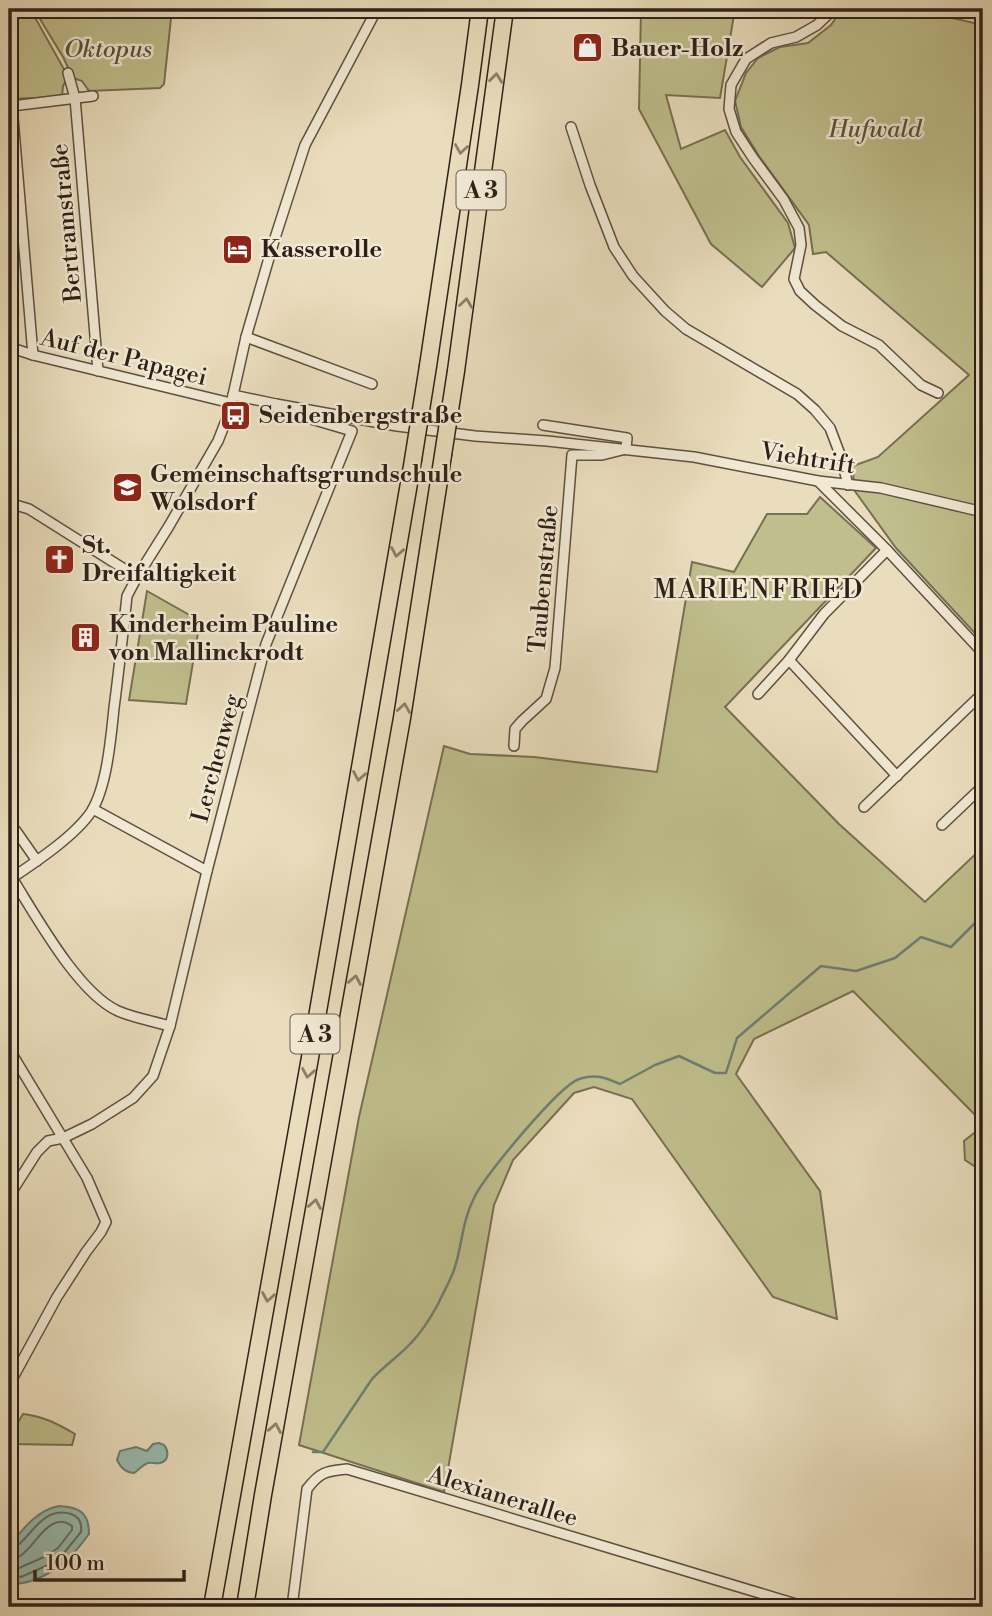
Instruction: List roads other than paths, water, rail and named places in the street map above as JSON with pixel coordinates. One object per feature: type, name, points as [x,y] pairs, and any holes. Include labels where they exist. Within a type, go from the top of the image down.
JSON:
[{"type":"highway","name":"A 3","points":[[212,1607],[312,1052],[413,460],[480,9]]},
{"type":"highway","name":"A 3","points":[[245,1607],[402,718],[456,371],[505,9]]},
{"type":"street","points":[[170,1026],[117,1011],[87,989],[11,879],[80,826],[93,809],[110,750],[127,596],[218,441],[229,412],[246,337],[274,241],[305,145],[377,9]]},
{"type":"street","points":[[834,9],[817,25],[796,37],[771,43],[746,59],[731,85],[729,109],[736,132],[784,200],[800,228],[802,245],[794,279],[800,291],[842,326],[879,345],[921,385],[938,393]]},
{"type":"street","name":"Bertramstraße","points":[[68,73],[75,98],[98,371]]},
{"type":"street","points":[[33,355],[12,106],[93,96]]},
{"type":"street","points":[[571,127],[614,247],[633,276],[665,311],[687,329],[797,394],[815,410],[830,428],[848,485]]},
{"type":"street","points":[[246,337],[372,384]]},
{"type":"street","name":"Auf der Papagei","points":[[9,347],[98,371],[232,399],[276,404],[397,426]]},
{"type":"street","name":"Lerchenweg","points":[[9,1196],[37,1152],[48,1141],[63,1138],[92,1124],[133,1098],[153,1076],[170,1026],[206,872],[266,644],[352,431],[277,409],[276,404]]},
{"type":"street","name":"Viehtrift","points":[[543,425],[627,439],[626,449]]},
{"type":"street","name":"Viehtrift","points":[[397,426],[694,457],[818,481],[881,488],[983,512]]},
{"type":"street","name":"Taubenstraße","points":[[513,746],[516,729],[547,699],[555,668],[572,455],[602,455],[626,449]]},
{"type":"street","points":[[818,481],[983,653]]},
{"type":"street","points":[[9,503],[29,509],[137,577]]},
{"type":"street","points":[[758,694],[789,660],[824,614],[887,550]]},
{"type":"street","points":[[789,660],[897,776]]},
{"type":"street","points":[[864,807],[983,693]]},
{"type":"street","points":[[942,825],[983,786]]},
{"type":"street","points":[[93,809],[206,872]]},
{"type":"street","points":[[9,824],[37,861]]},
{"type":"street","points":[[9,1049],[87,1178],[106,1222],[57,1297],[9,1385]]},
{"type":"street","name":"Alexianerallee","points":[[292,1607],[307,1489],[317,1476],[329,1471],[347,1469],[806,1607]]},
{"type":"water","points":[[159,1443],[167,1450],[167,1458],[163,1462],[146,1464],[134,1473],[124,1469],[117,1460],[120,1451],[136,1447],[147,1451],[153,1444]]},
{"type":"water","points":[[59,1506],[82,1512],[89,1534],[58,1567],[44,1576],[13,1584],[9,1575],[9,1546],[37,1516]]},
{"type":"waterway","points":[[313,1452],[323,1452],[372,1379],[422,1330],[452,1274],[474,1198],[523,1133],[569,1085],[585,1077],[604,1078],[620,1084],[655,1065],[679,1056],[715,1073],[726,1073],[737,1038],[821,966],[856,971],[895,958],[921,937],[951,947],[983,915]]},
{"type":"place","name":"Bauer-Holz","points":[[588,48]]},
{"type":"place","name":"Kasserolle","points":[[238,249]]},
{"type":"place","name":"Seidenbergstraße","points":[[236,415]]},
{"type":"place","name":"Gemeinschaftsgrundschule Wolsdorf","points":[[127,488]]},
{"type":"place","name":"St. Dreifaltigkeit","points":[[59,559]]},
{"type":"place","name":"Kinderheim Pauline von Mallinckrodt","points":[[86,638]]},
{"type":"district","name":"MARIENFRIED","points":[[759,589]]},
{"type":"park label","name":"Oktopus","points":[[108,49]]},
{"type":"park label","name":"Hufwald","points":[[875,129]]}]
